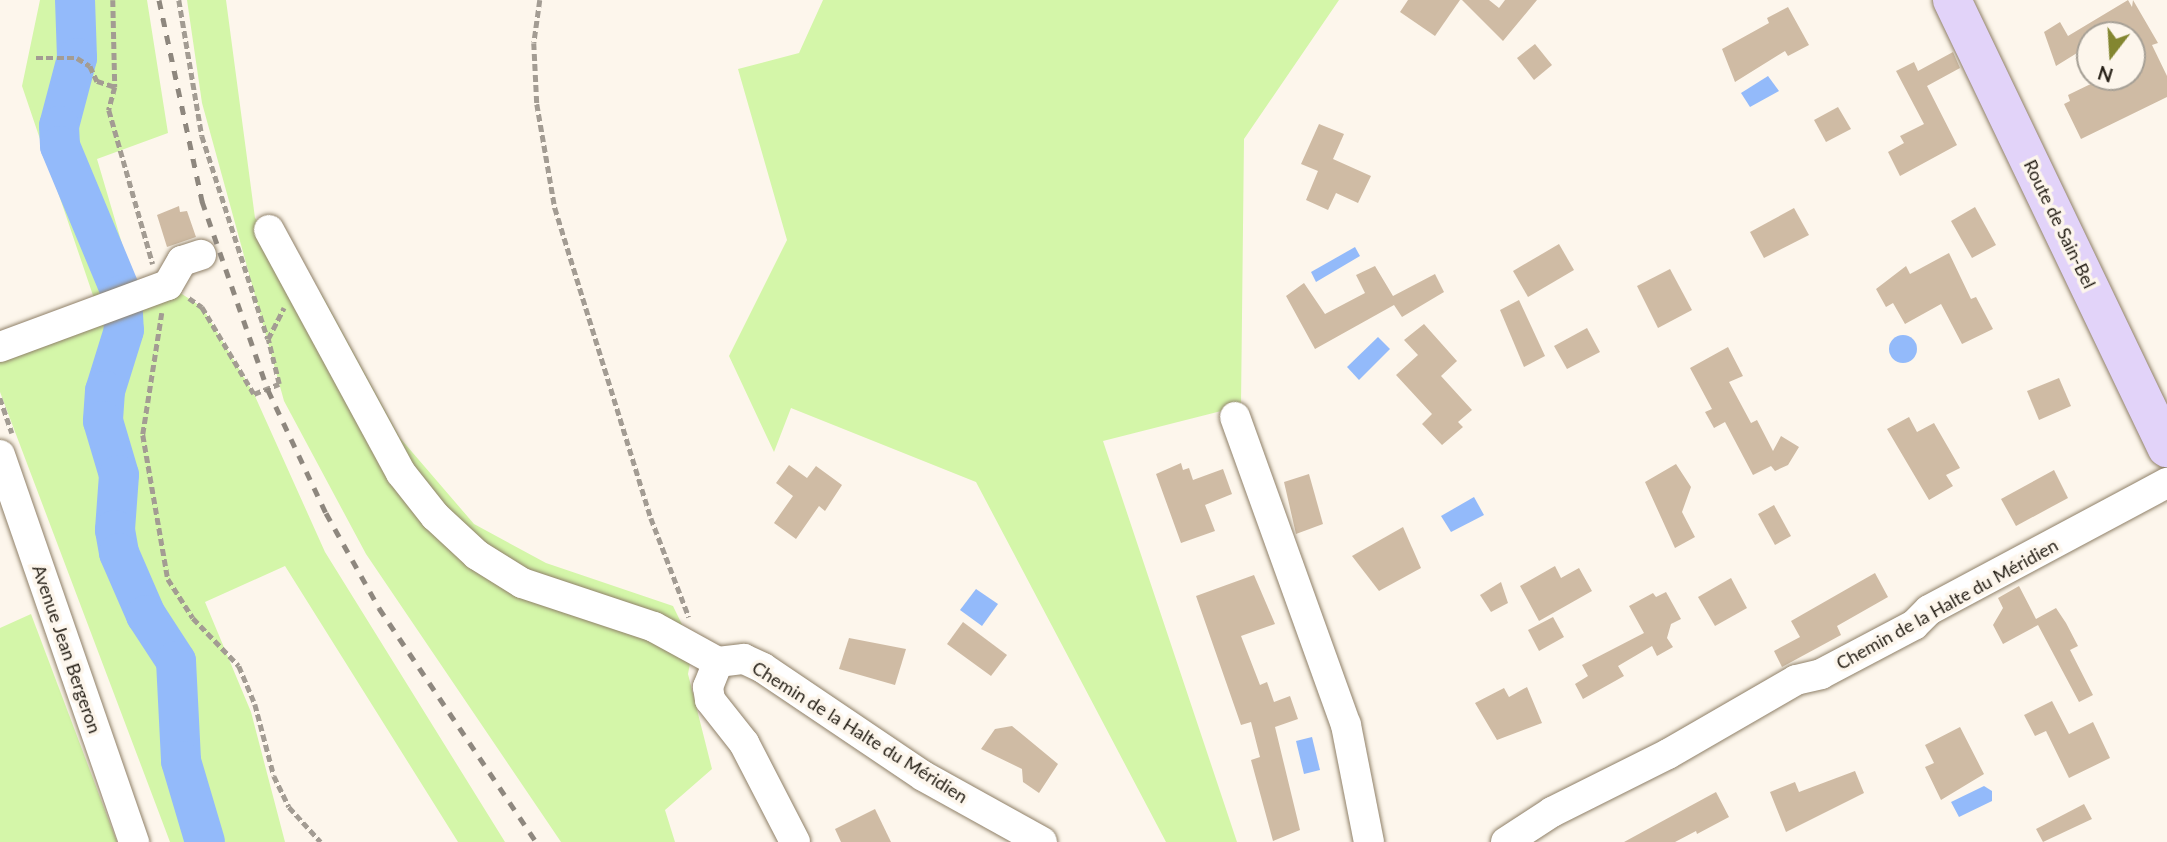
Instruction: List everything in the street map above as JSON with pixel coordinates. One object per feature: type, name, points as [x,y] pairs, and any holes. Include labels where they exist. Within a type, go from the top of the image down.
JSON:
[{"type":"main road","name":"Route de Sain-Bel","points":[[1952,0],[2167,448]]},
{"type":"street","name":"Chemin de la Halte du Méridien","points":[[269,230],[300,280],[328,341],[401,473],[435,516],[477,555],[522,583],[654,628],[718,662],[744,659],[763,668],[923,776],[1042,842]]},
{"type":"street","points":[[0,347],[155,290],[182,261],[201,254]]},
{"type":"street","points":[[1235,417],[1346,724],[1369,842]]},
{"type":"street","name":"Avenue Jean Bergeron","points":[[0,455],[134,842]]},
{"type":"street","name":"Chemin de la Halte du Méridien","points":[[1506,842],[1552,812],[1668,754],[1796,680],[1821,674],[1914,625],[1929,610],[2167,483]]},
{"type":"street","points":[[718,662],[708,687],[710,700],[722,721],[744,743],[795,842]]},
{"type":"path","points":[[113,0],[115,87],[109,110],[151,261],[155,290],[143,435],[168,579],[193,618],[239,666],[256,704],[279,786],[289,807],[321,842]]},
{"type":"path","points":[[155,290],[202,307],[254,394],[279,384],[268,339],[202,136],[179,0]]},
{"type":"path","points":[[540,0],[534,43],[537,104],[555,208],[626,442],[690,620]]},
{"type":"path","points":[[36,58],[77,58],[90,66],[97,81],[115,87]]},
{"type":"path","points":[[268,339],[300,280]]},
{"type":"green space","points":[[40,0],[147,0],[168,133],[97,159],[136,291],[168,285],[202,307],[254,394],[325,552],[505,842],[458,842],[285,566],[205,602],[251,712],[285,842],[170,842],[0,392],[0,362],[101,319],[22,86]]},
{"type":"green space","points":[[187,0],[226,0],[255,218],[322,295],[400,438],[474,524],[546,563],[673,606],[693,647],[688,674],[712,769],[665,810],[675,842],[561,842],[366,554],[284,401],[202,103]]},
{"type":"green space","points":[[823,0],[1339,0],[1244,139],[1241,406],[1103,441],[1237,842],[1166,842],[976,482],[791,408],[774,452],[729,356],[787,240],[738,69],[799,53]]},
{"type":"green space","points":[[31,614],[117,842],[0,842],[0,628]]},
{"type":"water","points":[[1768,76],[1779,91],[1750,107],[1741,93]]},
{"type":"water","points":[[1355,247],[1360,256],[1316,282],[1311,272]]},
{"type":"water","points":[[1903,335],[1913,339],[1917,349],[1913,359],[1903,363],[1893,359],[1889,349],[1893,339]]},
{"type":"water","points":[[1378,337],[1390,349],[1359,380],[1347,367]]},
{"type":"water","points":[[1474,497],[1484,515],[1451,532],[1441,516]]},
{"type":"water","points":[[976,589],[998,604],[982,626],[960,610]]},
{"type":"water","points":[[1312,737],[1320,770],[1304,774],[1296,741]]},
{"type":"water","points":[[1984,786],[1992,791],[1992,801],[1959,817],[1951,802]]},
{"type":"building","points":[[1408,0],[1460,0],[1435,36],[1400,12]]},
{"type":"building","points":[[1462,0],[1489,0],[1499,8],[1505,0],[1537,0],[1503,41]]},
{"type":"building","points":[[2128,0],[2132,7],[2133,0],[2145,21],[2093,21]]},
{"type":"building","points":[[1788,7],[1809,45],[1788,56],[1785,51],[1735,82],[1722,49],[1769,23],[1767,18]]},
{"type":"building","points":[[2060,22],[2068,36],[2076,31],[2076,54],[2056,66],[2044,32]]},
{"type":"building","points":[[2146,22],[2158,43],[2152,45],[2167,76],[2167,97],[2081,139],[2064,104],[2070,101],[2068,95],[2076,91],[2146,91]]},
{"type":"building","points":[[1535,44],[1552,65],[1534,80],[1517,58]]},
{"type":"building","points":[[1953,52],[1960,68],[1927,86],[1957,145],[1900,176],[1888,152],[1904,143],[1900,136],[1924,124],[1896,71],[1914,62],[1918,71]]},
{"type":"building","points":[[1838,107],[1851,129],[1826,142],[1814,120]]},
{"type":"building","points":[[1319,124],[1344,134],[1333,159],[1371,176],[1358,203],[1336,193],[1328,210],[1306,200],[1318,171],[1301,164]]},
{"type":"building","points":[[179,206],[180,212],[187,211],[196,237],[167,247],[157,215]]},
{"type":"building","points":[[1975,207],[1996,245],[1972,258],[1951,221]]},
{"type":"building","points":[[1794,208],[1809,235],[1764,258],[1750,232]]},
{"type":"building","points":[[1559,244],[1574,270],[1528,297],[1513,271]]},
{"type":"building","points":[[1949,253],[1971,299],[1976,297],[1993,329],[1962,344],[1941,304],[1905,324],[1893,303],[1886,307],[1876,289],[1906,266],[1910,274]]},
{"type":"building","points":[[1375,266],[1393,296],[1435,274],[1444,292],[1402,317],[1394,305],[1315,349],[1286,296],[1304,283],[1325,314],[1365,293],[1356,275]]},
{"type":"building","points":[[1670,269],[1692,310],[1658,328],[1637,286]]},
{"type":"building","points":[[1519,300],[1545,356],[1524,367],[1500,310]]},
{"type":"building","points":[[1424,324],[1457,361],[1441,376],[1472,410],[1458,422],[1463,427],[1442,445],[1422,424],[1432,414],[1396,375],[1418,355],[1404,340]]},
{"type":"building","points":[[1587,328],[1600,352],[1567,369],[1554,346]]},
{"type":"building","points":[[1728,347],[1743,376],[1729,382],[1751,423],[1757,420],[1773,451],[1781,436],[1799,447],[1788,465],[1775,471],[1771,466],[1753,475],[1725,422],[1714,428],[1705,412],[1712,409],[1690,368]]},
{"type":"building","points":[[2059,378],[2071,406],[2039,420],[2027,391]]},
{"type":"building","points":[[1909,417],[1917,432],[1934,423],[1960,468],[1946,475],[1953,486],[1929,500],[1887,429]]},
{"type":"building","points":[[1181,463],[1183,470],[1189,468],[1193,480],[1223,469],[1232,494],[1205,505],[1215,531],[1181,543],[1156,474]]},
{"type":"building","points":[[1676,464],[1691,487],[1682,512],[1695,537],[1675,548],[1645,482]]},
{"type":"building","points":[[789,465],[807,478],[816,466],[842,485],[825,511],[819,506],[796,539],[774,523],[793,496],[776,483]]},
{"type":"building","points":[[2054,470],[2068,498],[2016,526],[2001,499]]},
{"type":"building","points":[[1309,474],[1323,524],[1296,534],[1284,482]]},
{"type":"building","points":[[1774,505],[1791,536],[1775,545],[1758,514]]},
{"type":"building","points":[[1403,527],[1421,568],[1379,591],[1352,556]]},
{"type":"building","points":[[1555,566],[1561,578],[1579,568],[1592,591],[1539,621],[1520,586]]},
{"type":"building","points":[[1875,573],[1888,597],[1837,626],[1841,635],[1782,667],[1774,651],[1800,637],[1791,621]]},
{"type":"building","points":[[1254,575],[1275,624],[1241,636],[1260,685],[1267,682],[1274,702],[1290,696],[1298,719],[1275,727],[1300,830],[1273,841],[1251,760],[1260,757],[1251,722],[1241,725],[1196,596]]},
{"type":"building","points":[[1731,578],[1747,608],[1715,626],[1698,597]]},
{"type":"building","points":[[1501,582],[1508,603],[1491,612],[1480,595]]},
{"type":"building","points":[[2019,586],[2036,619],[2056,608],[2078,646],[2070,650],[2093,695],[2079,702],[2038,625],[2003,644],[1993,625],[2003,608],[1998,598]]},
{"type":"building","points":[[1666,592],[1681,619],[1671,624],[1667,638],[1673,647],[1657,656],[1652,646],[1618,666],[1624,676],[1583,699],[1575,684],[1588,676],[1582,665],[1644,633],[1629,606],[1653,593],[1656,597]]},
{"type":"building","points":[[1553,617],[1564,637],[1539,651],[1528,630]]},
{"type":"building","points":[[963,622],[1007,655],[991,676],[947,644]]},
{"type":"building","points":[[849,638],[906,649],[895,685],[839,669]]},
{"type":"building","points":[[1527,687],[1542,723],[1497,740],[1475,703],[1504,688],[1509,697]]},
{"type":"building","points":[[2052,701],[2069,734],[2093,722],[2110,758],[2069,778],[2046,731],[2035,736],[2024,715]]},
{"type":"building","points":[[1012,726],[1058,764],[1039,793],[1023,782],[1022,769],[981,749],[995,729]]},
{"type":"building","points":[[1960,727],[1984,774],[1941,800],[1925,767],[1934,763],[1925,745]]},
{"type":"building","points":[[1855,771],[1864,793],[1786,832],[1770,792],[1795,782],[1799,792]]},
{"type":"building","points":[[1716,792],[1729,817],[1675,842],[1624,842]]},
{"type":"building","points":[[2084,804],[2092,819],[2043,842],[2036,829]]},
{"type":"building","points":[[875,809],[891,842],[841,842],[835,829]]},
{"type":"waterway","points":[[75,0],[77,58],[59,126],[60,146],[122,295],[124,330],[105,391],[103,421],[119,475],[115,530],[119,553],[146,615],[176,661],[181,761],[205,842]]},
{"type":"railway","points":[[159,0],[202,201],[268,390],[326,513],[379,608],[536,842]]}]
